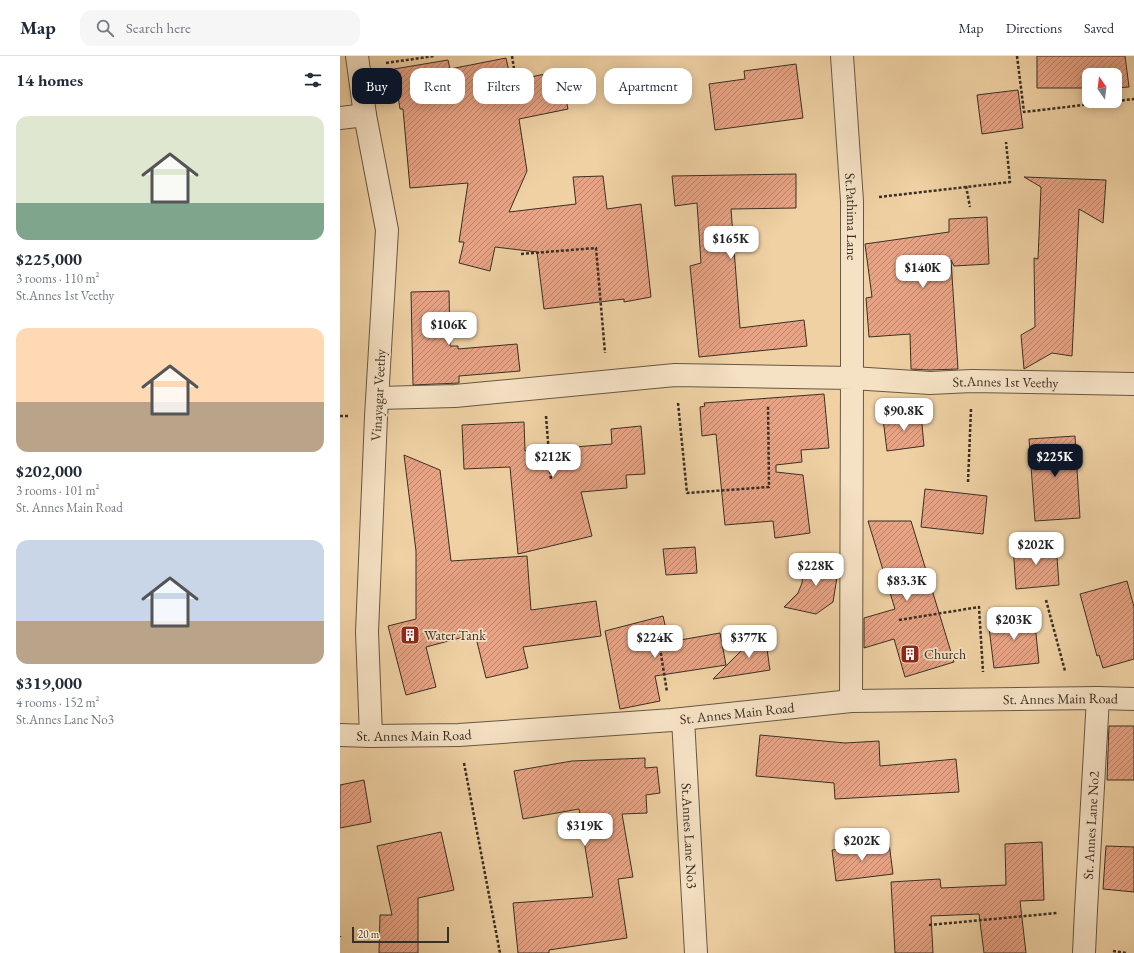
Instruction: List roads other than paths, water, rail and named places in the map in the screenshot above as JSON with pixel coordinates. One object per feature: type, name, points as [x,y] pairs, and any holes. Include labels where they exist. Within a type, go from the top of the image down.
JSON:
[{"type":"street","name":"St.Pathima Lane","points":[[842,56],[852,201],[851,700]]},
{"type":"street","name":"Vinayagar Veethy","points":[[358,61],[365,115],[387,230],[367,632],[371,736]]},
{"type":"street","points":[[340,118],[365,115]]},
{"type":"street","name":"St.Annes 1st Veethy","points":[[378,398],[455,396],[675,375],[852,378],[930,383],[972,381],[1134,384]]},
{"type":"street","name":"St. Annes Main Road","points":[[340,734],[371,736],[459,735],[677,720],[851,700],[1072,698],[1134,699]]},
{"type":"street","name":"St. Annes Lane No2","points":[[1084,953],[1098,698]]},
{"type":"street","name":"St.Annes Lane No3","points":[[677,720],[696,953]]},
{"type":"place","name":"Water Tank","points":[[410,635]]},
{"type":"place","name":"Church","points":[[910,654]]}]
